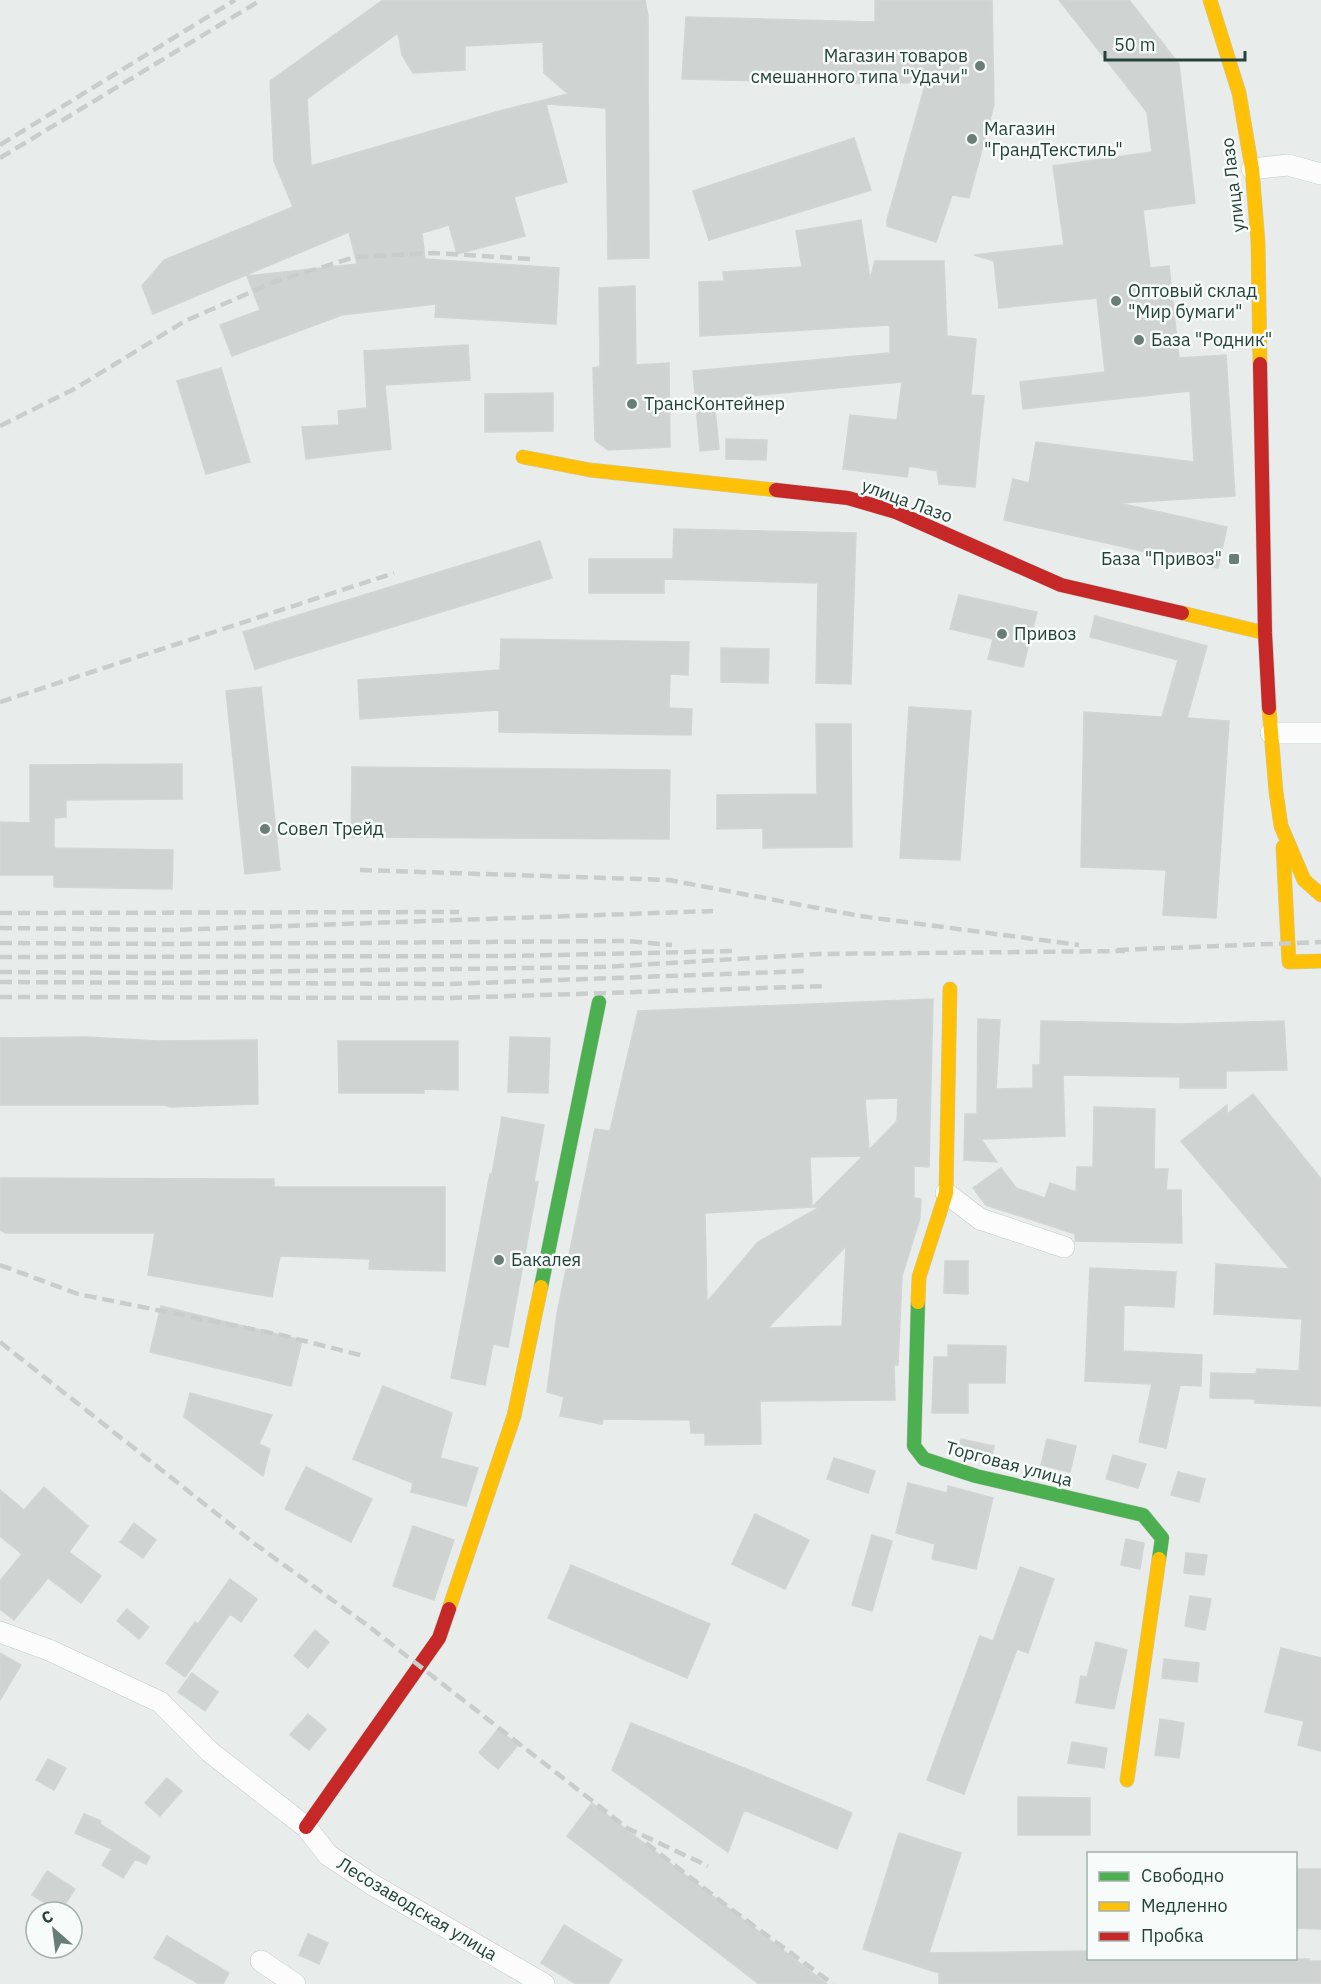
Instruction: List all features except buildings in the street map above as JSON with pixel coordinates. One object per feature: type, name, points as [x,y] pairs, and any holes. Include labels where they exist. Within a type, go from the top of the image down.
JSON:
[{"type":"street","name":"улица Лазо","points":[[1195,0],[1218,25]]},
{"type":"street","name":"улица Лазо","points":[[1210,0],[1239,93],[1252,169],[1258,242],[1265,633],[1271,733],[1281,826],[1290,853],[1304,880],[1321,895]]},
{"type":"street","points":[[1252,169],[1288,165],[1321,174]]},
{"type":"street","name":"улица Лазо","points":[[523,457],[590,470],[848,498],[896,512],[1061,585],[1265,633]]},
{"type":"street","points":[[1271,733],[1321,732]]},
{"type":"street","points":[[1281,826],[1289,962],[1321,961]]},
{"type":"street","name":"Торговая улица","points":[[950,988],[946,1194],[920,1277],[914,1446],[924,1459],[976,1476],[1143,1515],[1162,1538],[1127,1780]]},
{"type":"street","points":[[306,1827],[439,1638],[514,1416],[599,1002]]},
{"type":"street","points":[[946,1194],[980,1220],[1064,1247]]},
{"type":"street","name":"Лесозаводская улица","points":[[0,1632],[49,1650],[160,1702],[210,1752],[306,1827],[328,1855],[373,1885],[544,1984]]},
{"type":"street","points":[[261,1961],[295,1984]]},
{"type":"railway","points":[[0,145],[235,0]]},
{"type":"railway","points":[[0,158],[261,0]]},
{"type":"railway","points":[[0,426],[76,388],[185,321],[274,282],[355,257],[434,253],[531,259]]},
{"type":"railway","points":[[0,702],[394,573]]},
{"type":"railway","points":[[360,870],[669,880],[860,916],[1079,945]]},
{"type":"railway","points":[[0,928],[171,930],[713,911]]},
{"type":"railway","points":[[0,913],[459,912]]},
{"type":"railway","points":[[0,943],[628,941],[672,945]]},
{"type":"railway","points":[[1117,950],[1321,942]]},
{"type":"railway","points":[[0,957],[509,956],[735,951]]},
{"type":"railway","points":[[0,972],[155,973],[603,967],[819,954],[1125,951]]},
{"type":"railway","points":[[0,982],[449,984],[806,971]]},
{"type":"railway","points":[[0,997],[449,998],[826,986]]},
{"type":"railway","points":[[0,1265],[78,1294],[281,1335],[364,1356]]},
{"type":"railway","points":[[0,1342],[255,1544],[367,1625],[627,1828],[708,1866]]},
{"type":"railway","points":[[646,1843],[833,1984]]},
{"type":"traffic: fast","points":[[541,1287],[599,1002]]},
{"type":"traffic: fast","points":[[918,1302],[914,1446],[924,1459],[976,1476],[1143,1515],[1162,1538],[1159,1559]]},
{"type":"traffic: slow","points":[[1210,0],[1239,93],[1252,169],[1258,242],[1260,364]]},
{"type":"traffic: slow","points":[[523,457],[590,470],[776,490]]},
{"type":"traffic: slow","points":[[1182,613],[1265,633]]},
{"type":"traffic: slow","points":[[1269,708],[1281,826],[1304,880],[1321,895]]},
{"type":"traffic: slow","points":[[1283,847],[1289,962],[1321,961]]},
{"type":"traffic: slow","points":[[918,1302],[919,1277],[946,1193],[950,989]]},
{"type":"traffic: slow","points":[[449,1609],[514,1416],[541,1287]]},
{"type":"traffic: slow","points":[[1127,1780],[1159,1559]]},
{"type":"traffic: jam","points":[[1260,364],[1265,633],[1269,708]]},
{"type":"traffic: jam","points":[[776,490],[848,498],[896,512],[1061,585],[1182,613]]},
{"type":"traffic: jam","points":[[306,1827],[439,1638],[449,1609]]},
{"type":"place","name":"Магазин товаров смешанного типа \"Удачи\"","points":[[980,66]]},
{"type":"place","name":"Магазин \"ГрандТекстиль\"","points":[[972,139]]},
{"type":"place","name":"Оптовый склад \"Мир бумаги\"","points":[[1116,301]]},
{"type":"place","name":"База \"Родник\"","points":[[1139,340]]},
{"type":"place","name":"ТрансКонтейнер","points":[[632,404]]},
{"type":"place","name":"База \"Привоз\"","points":[[1234,559]]},
{"type":"place","name":"Привоз","points":[[1002,634]]},
{"type":"place","name":"Совел Трейд","points":[[265,829]]},
{"type":"place","name":"Бакалея","points":[[499,1260]]}]
